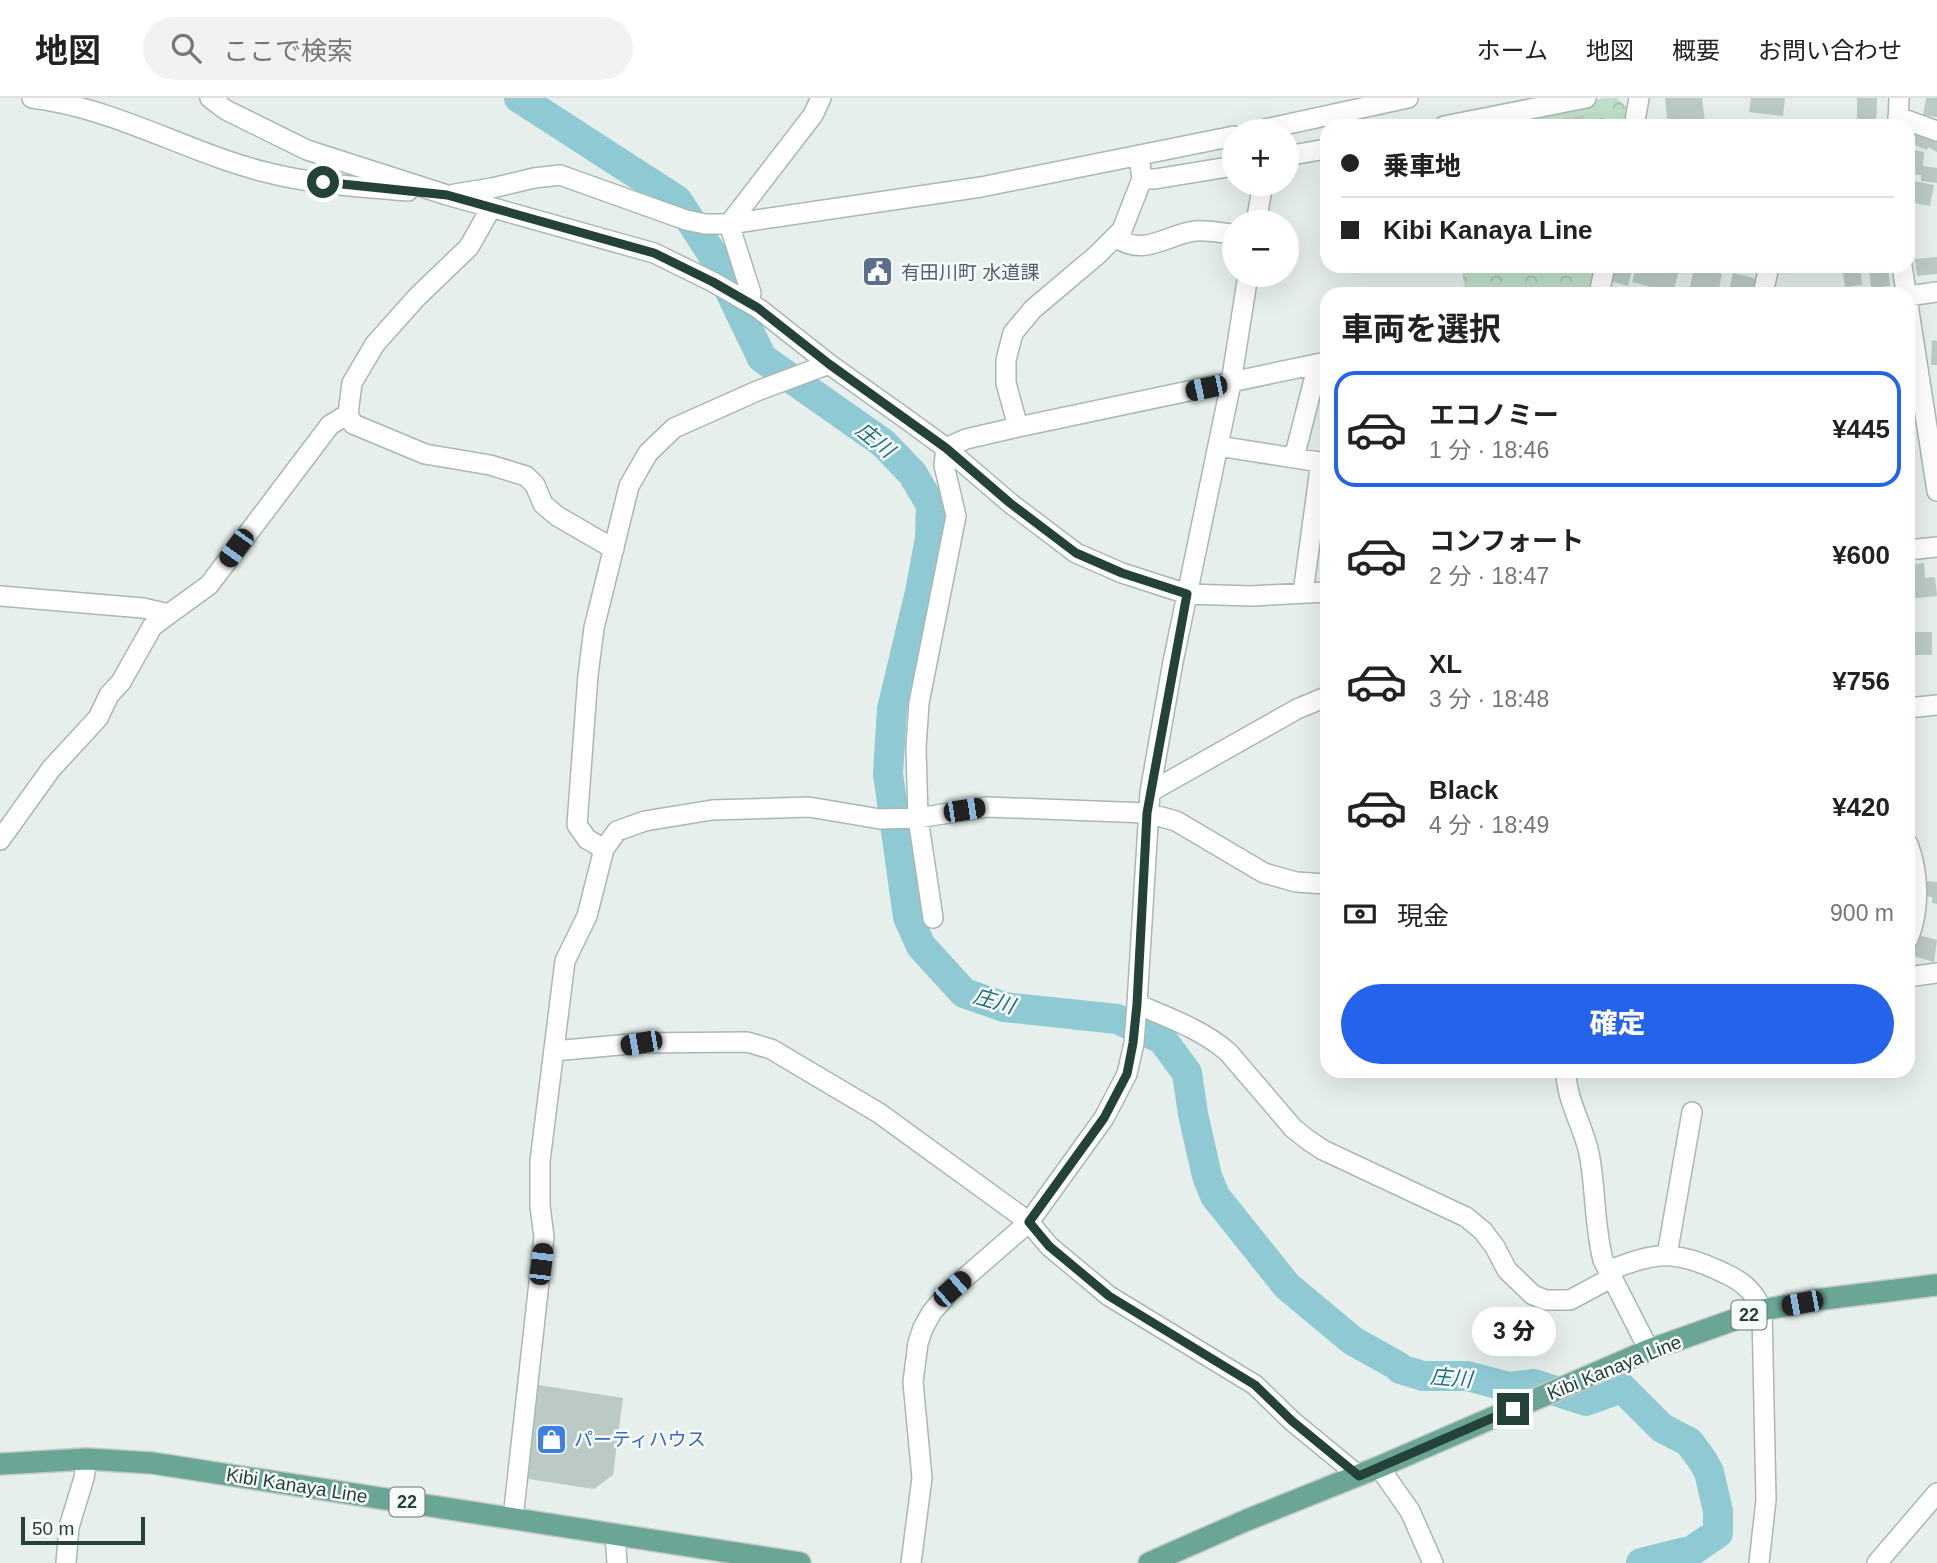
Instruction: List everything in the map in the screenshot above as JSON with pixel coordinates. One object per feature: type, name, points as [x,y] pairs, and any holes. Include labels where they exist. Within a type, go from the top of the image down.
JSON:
[{"type":"main road","name":"Kibi Kanaya Line","points":[[1149,1563],[1247,1520],[1359,1476],[1649,1350],[1762,1310],[1823,1299],[1937,1285]]},
{"type":"main road","name":"Kibi Kanaya Line","points":[[6,1463],[87,1459],[152,1462],[800,1563]]},
{"type":"street","points":[[32,98],[62,102],[110,115],[265,172],[354,186],[447,195],[560,175],[686,220],[705,224],[729,224],[981,187],[1222,139]]},
{"type":"street","points":[[210,98],[226,110],[307,150],[447,195],[654,253],[713,282],[749,303],[946,448],[1010,503],[1076,553],[1122,573],[1187,594],[1251,596],[1320,592]]},
{"type":"street","points":[[729,224],[814,115],[821,98]]},
{"type":"street","points":[[1299,122],[1408,98]]},
{"type":"street","points":[[1477,119],[1586,98]]},
{"type":"street","points":[[1635,119],[1639,98]]},
{"type":"street","points":[[1915,121],[1937,131]]},
{"type":"street","points":[[265,172],[282,171],[292,161],[292,149],[279,137]]},
{"type":"street","points":[[1299,154],[1320,150]]},
{"type":"street","points":[[1018,427],[1006,383],[1006,360],[1013,333],[1033,309],[1116,237],[1128,218],[1142,179],[1139,156]]},
{"type":"street","points":[[1142,179],[1222,168]]},
{"type":"street","points":[[491,208],[470,247],[417,297],[375,344],[352,383],[348,414],[353,424],[425,454],[490,465],[526,476],[535,485],[543,505],[614,549]]},
{"type":"street","points":[[729,224],[751,293],[749,303]]},
{"type":"street","points":[[1116,237],[1141,246],[1194,231],[1222,233]]},
{"type":"street","points":[[911,1563],[922,1478],[913,1382],[918,1343],[923,1328],[932,1312],[952,1289],[1029,1222],[1091,1138],[1121,1088],[1132,1051],[1150,792],[1187,594],[1231,383],[1246,287]]},
{"type":"street","points":[[1915,295],[1937,292]]},
{"type":"street","points":[[1915,343],[1937,491]]},
{"type":"street","points":[[946,448],[966,439],[1018,427],[1320,363]]},
{"type":"street","points":[[604,849],[587,839],[577,825],[594,628],[629,486],[648,453],[674,428],[757,391],[829,364]]},
{"type":"street","points":[[1294,458],[1320,370]]},
{"type":"street","points":[[0,840],[51,769],[98,718],[109,695],[121,681],[152,627],[209,584],[330,425],[348,414]]},
{"type":"street","points":[[1218,446],[1320,462]]},
{"type":"street","points":[[933,918],[918,818],[916,747],[919,703],[956,516],[944,465],[946,448]]},
{"type":"street","points":[[1303,593],[1320,488]]},
{"type":"street","points":[[1915,549],[1937,547]]},
{"type":"street","points":[[0,597],[144,608],[169,614]]},
{"type":"street","points":[[1150,792],[1297,709],[1320,699]]},
{"type":"street","points":[[1915,707],[1937,705]]},
{"type":"street","points":[[513,1518],[544,1237],[540,1206],[540,1161],[565,961],[587,916],[604,849],[617,831],[635,824],[712,810],[809,807],[880,819],[918,818],[987,807],[1147,813],[1176,821],[1264,873],[1296,882],[1320,884]]},
{"type":"street","points":[[1915,866],[1915,895]]},
{"type":"street","points":[[1915,976],[1937,974]]},
{"type":"street","points":[[1137,1004],[1199,1031],[1216,1042],[1228,1052],[1293,1128],[1323,1150],[1466,1217],[1483,1231],[1507,1270],[1533,1295],[1546,1300],[1570,1300],[1609,1274],[1648,1257],[1667,1255],[1688,1257],[1736,1278],[1753,1293],[1762,1310],[1766,1500],[1759,1563]]},
{"type":"street","points":[[554,1051],[641,1043],[747,1042],[771,1049],[878,1114],[1029,1222],[1049,1246],[1109,1296],[1255,1385],[1292,1421],[1359,1476]]},
{"type":"street","points":[[1567,1078],[1569,1096],[1585,1135],[1593,1175],[1599,1244],[1609,1274],[1649,1350]]},
{"type":"street","points":[[1667,1255],[1692,1112]]},
{"type":"street","points":[[66,1563],[69,1527],[87,1459]]},
{"type":"street","points":[[1379,1467],[1410,1511],[1433,1563]]},
{"type":"street","points":[[1877,1563],[1937,1493]]},
{"type":"street","points":[[615,1534],[617,1563]]},
{"type":"green space","points":[[1605,98],[1617,98],[1626,107],[1625,119],[1505,119]]},
{"type":"green space","points":[[1462,273],[1596,273],[1593,287],[1465,287]]},
{"type":"building","points":[[1665,98],[1702,98],[1705,119],[1667,119]]},
{"type":"building","points":[[1751,98],[1785,98],[1783,116],[1749,112]]},
{"type":"building","points":[[1857,98],[1877,98],[1876,119],[1857,119]]},
{"type":"building","points":[[1926,98],[1937,98],[1937,117],[1923,115]]},
{"type":"building","points":[[1584,115],[1585,119],[1566,119]]},
{"type":"building","points":[[1915,127],[1937,136],[1937,152],[1928,147],[1927,150],[1915,145]]},
{"type":"building","points":[[1915,150],[1924,152],[1923,166],[1937,168],[1937,183],[1921,181],[1921,175],[1915,174]]},
{"type":"building","points":[[1915,181],[1934,185],[1930,206],[1915,203]]},
{"type":"building","points":[[1937,257],[1937,274],[1917,276],[1915,259]]},
{"type":"building","points":[[1612,273],[1631,273],[1628,286],[1610,281]]},
{"type":"building","points":[[1635,273],[1678,273],[1675,287],[1651,287],[1632,282]]},
{"type":"building","points":[[1693,273],[1722,274],[1719,287],[1690,287]]},
{"type":"building","points":[[1733,273],[1757,279],[1755,287],[1730,287]]},
{"type":"building","points":[[1843,273],[1861,273],[1862,285],[1845,287]]},
{"type":"building","points":[[1870,273],[1889,273],[1890,286],[1871,287]]},
{"type":"building","points":[[1932,340],[1937,341],[1937,365],[1931,365]]},
{"type":"building","points":[[1924,563],[1925,578],[1935,577],[1937,596],[1915,598],[1915,564]]},
{"type":"building","points":[[1915,632],[1932,632],[1932,655],[1915,655]]},
{"type":"building","points":[[1925,881],[1937,882],[1937,904],[1932,903],[1932,897],[1923,896]]},
{"type":"building","points":[[1915,934],[1937,940],[1934,962],[1915,957]]},
{"type":"building","points":[[532,1384],[623,1398],[613,1475],[594,1489],[522,1478]]},
{"type":"waterway","name":"庄川","points":[[519,98],[677,200],[711,252],[762,358],[883,443],[912,473],[931,505],[930,538],[920,592],[892,709],[888,774],[908,917],[921,946],[964,993],[1004,1007],[1117,1019],[1162,1039],[1187,1073],[1207,1176],[1215,1196],[1287,1286],[1353,1341],[1400,1369],[1423,1376],[1467,1376],[1509,1387],[1534,1384],[1586,1401],[1622,1388],[1662,1428],[1689,1442],[1709,1472],[1718,1511],[1718,1533],[1693,1550],[1641,1563]]},
{"type":"place","name":"有田川町 水道課","points":[[878,272]]},
{"type":"place","name":"パーティハウス","points":[[551,1439]]},
{"type":"route","points":[[323,182],[447,195],[654,253],[758,308],[829,364],[946,448],[1010,503],[1076,553],[1122,573],[1187,594],[1147,813],[1137,1004],[1127,1074],[1104,1118],[1029,1222],[1049,1246],[1109,1296],[1255,1385],[1292,1421],[1359,1476],[1513,1409]]}]
